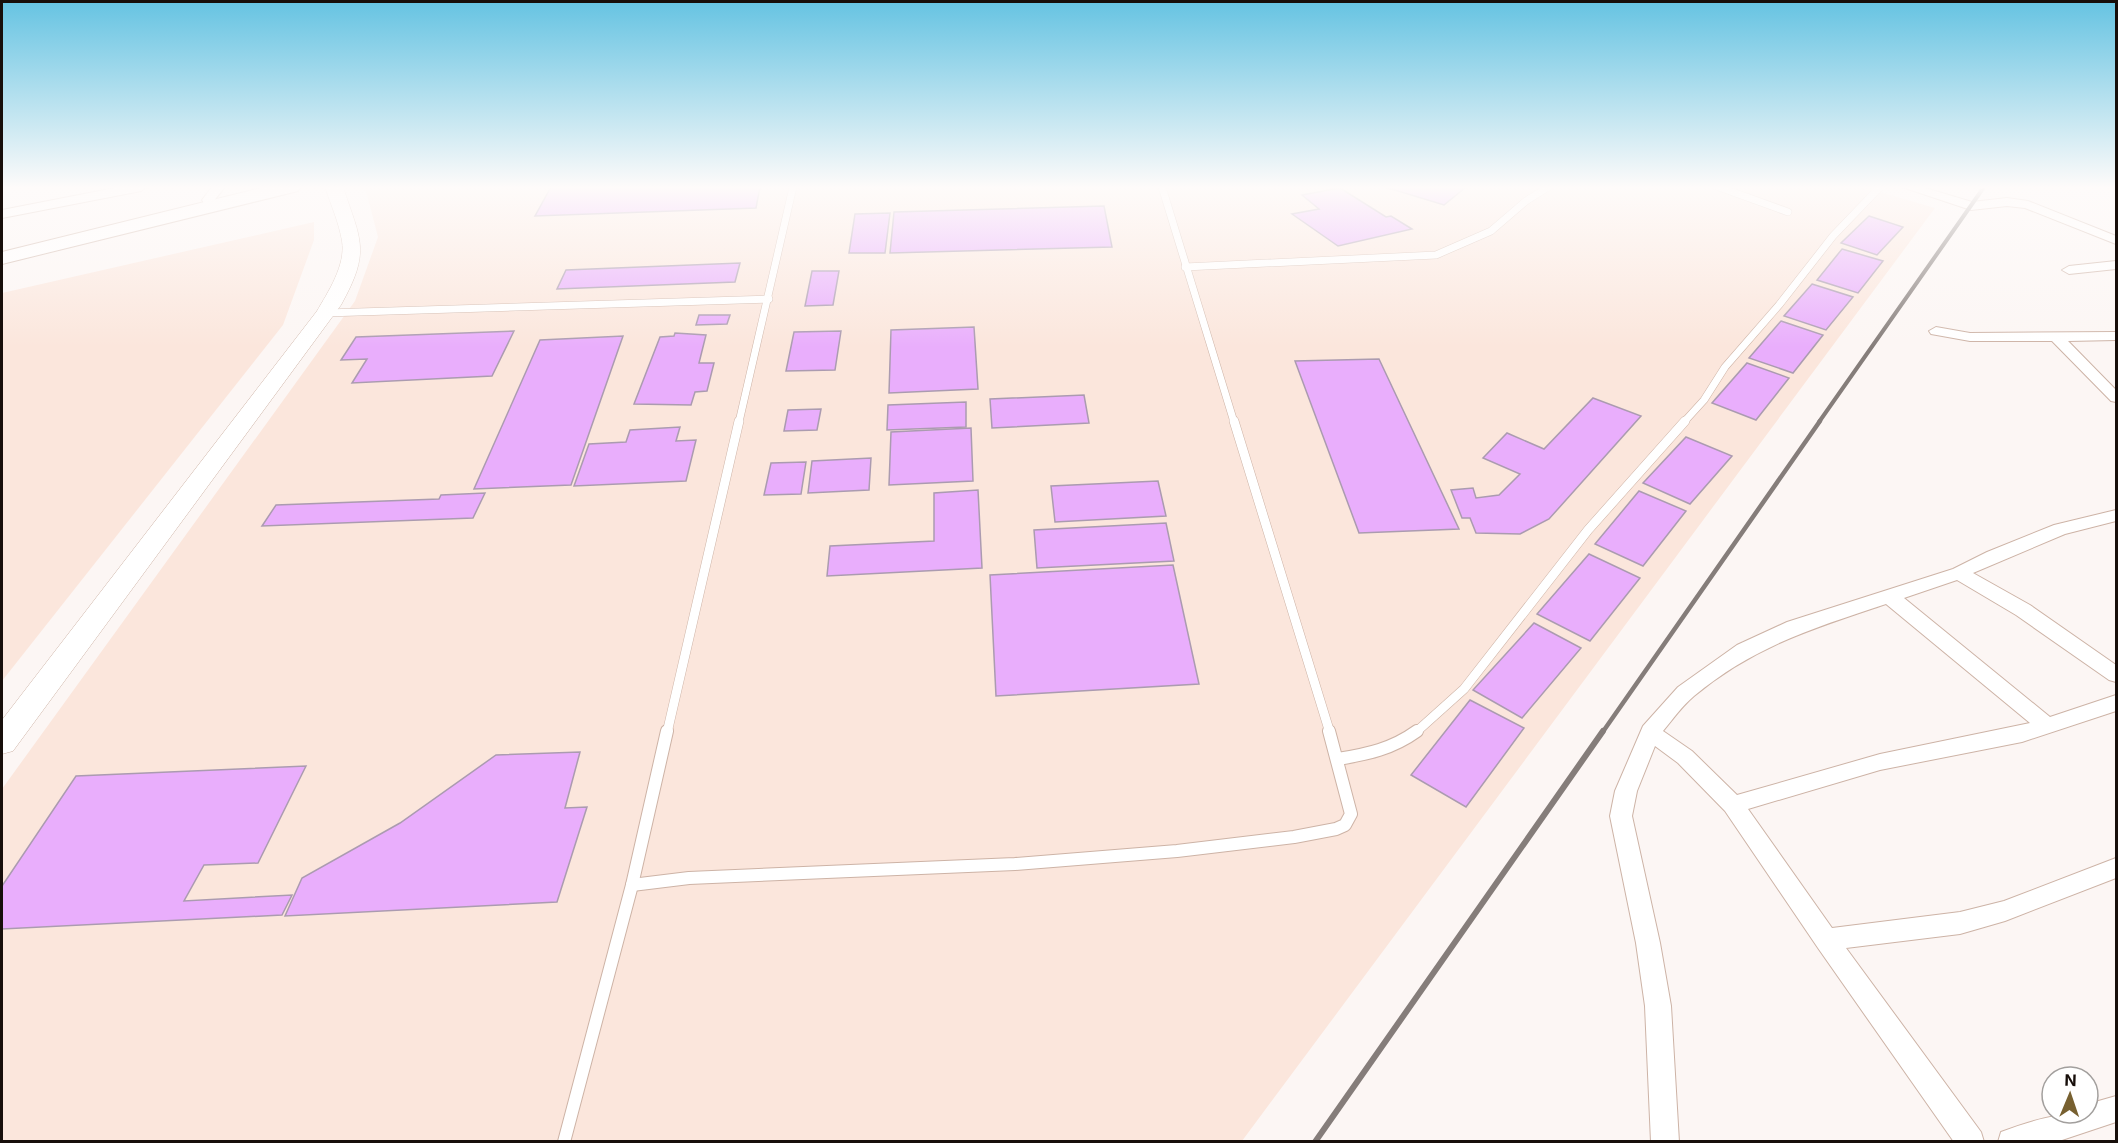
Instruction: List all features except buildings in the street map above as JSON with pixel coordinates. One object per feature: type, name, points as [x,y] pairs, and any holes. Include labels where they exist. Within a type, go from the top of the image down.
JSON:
[{"type":"main road","points":[[2,248],[32,240]]},
{"type":"main road","points":[[2,258],[75,240]]},
{"type":"main road","points":[[2,742],[326,313],[345,278],[352,251],[351,240]]},
{"type":"street","points":[[2069,270],[2116,265]]},
{"type":"street","points":[[1936,330],[1970,338],[2116,336]]},
{"type":"street","points":[[2056,337],[2115,395]]},
{"type":"street","points":[[1665,1142],[1658,1006],[1642,910],[1621,816],[1626,791],[1650,732],[1684,692],[1744,650],[1794,627],[1959,573],[1993,556],[2065,527],[2116,516]]},
{"type":"street","points":[[1959,573],[2023,610],[2116,675]]},
{"type":"street","points":[[1888,596],[2047,726]]},
{"type":"street","points":[[1733,805],[1880,762],[1958,748],[2047,726],[2116,703]]},
{"type":"street","points":[[1650,732],[1685,757],[1733,805],[1826,940],[1971,1142]]},
{"type":"street","points":[[1826,940],[1960,923],[2005,911],[2114,872]]},
{"type":"street","points":[[2011,1142],[2116,1109]]},
{"type":"lane","points":[[564,1142],[632,885],[782,240]]},
{"type":"lane","points":[[632,885],[689,878],[1015,864],[1177,851],[1294,837],[1336,829],[1348,820],[1350,814],[1338,759],[1177,240]]},
{"type":"lane","points":[[1185,267],[1436,255],[1470,240]]},
{"type":"lane","points":[[1338,759],[1374,753],[1399,744],[1421,728],[1464,689],[1588,530],[1704,400],[1725,367],[1779,305],[1830,240]]},
{"type":"lane","points":[[326,313],[769,299]]},
{"type":"shaded area","points":[[233,240],[314,240],[283,325],[2,681],[2,293]]},
{"type":"shaded area","points":[[377,240],[1911,240],[1242,1141],[2,1142],[2,789],[355,301]]},
{"type":"railway","points":[[1819,422],[1947,240]]},
{"type":"railway","points":[[1602,733],[1820,421]]},
{"type":"railway","points":[[1315,1142],[1603,731]]}]
